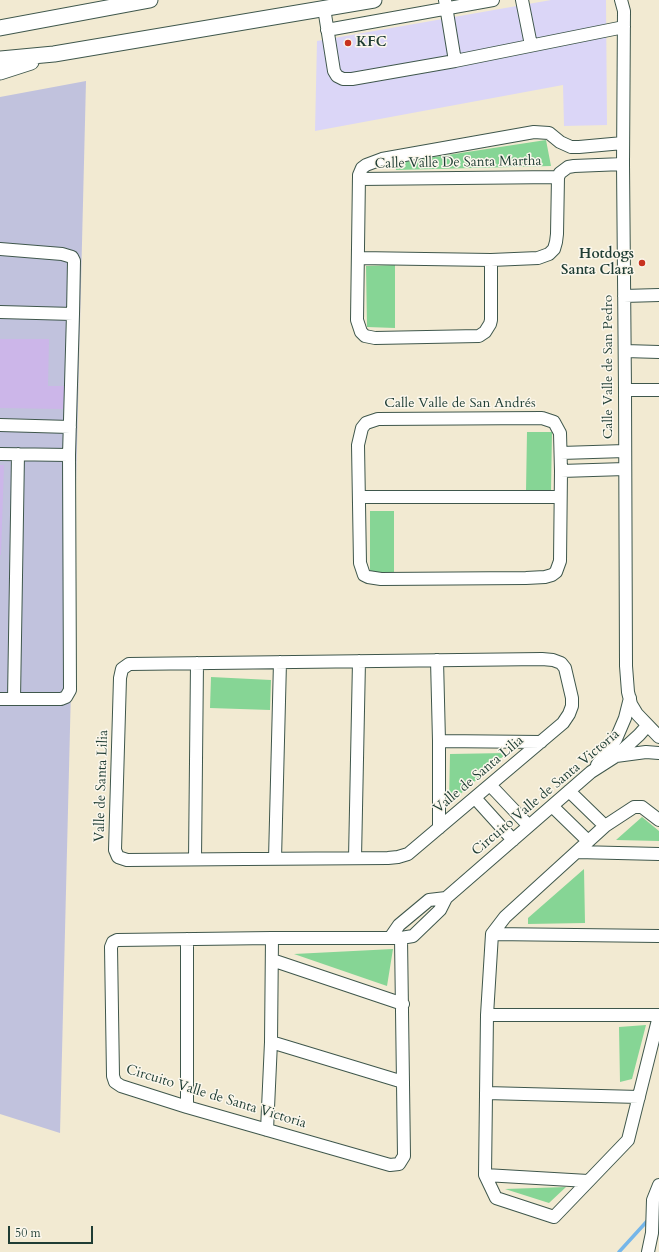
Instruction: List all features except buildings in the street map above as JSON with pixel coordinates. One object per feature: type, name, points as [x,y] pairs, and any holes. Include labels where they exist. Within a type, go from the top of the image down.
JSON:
[{"type":"main road","points":[[0,28],[150,0]]},
{"type":"main road","points":[[0,59],[54,54],[374,0]]},
{"type":"main road","points":[[0,72],[54,54]]},
{"type":"street","points":[[327,30],[445,4],[493,0]]},
{"type":"street","points":[[522,0],[531,45]]},
{"type":"street","points":[[445,4],[455,61]]},
{"type":"street","name":"Calle Valle de San Pedro","points":[[624,4],[623,164],[626,666],[628,692],[637,714],[659,737]]},
{"type":"street","points":[[324,8],[334,71],[343,79],[352,79],[455,61],[624,27]]},
{"type":"street","points":[[491,260],[491,320],[485,332],[479,336],[375,338],[365,336],[358,326],[357,320],[359,179],[362,168],[372,162],[382,159],[534,132],[549,134],[566,145],[579,148],[623,143]]},
{"type":"street","points":[[359,258],[491,260],[538,258],[549,254],[554,249],[556,242],[558,177],[560,172],[568,167],[623,164]]},
{"type":"street","name":"Calle Valle De Santa Martha","points":[[359,179],[558,177]]},
{"type":"street","points":[[0,249],[62,254],[72,257],[74,261],[70,427],[70,690],[66,697],[61,699],[0,699]]},
{"type":"street","points":[[624,296],[659,295]]},
{"type":"street","points":[[0,312],[73,314]]},
{"type":"street","points":[[625,351],[659,352]]},
{"type":"street","points":[[625,390],[659,390]]},
{"type":"street","name":"Calle Valle de San Andrés","points":[[542,418],[554,422],[560,433],[561,471],[560,561],[556,572],[552,575],[526,578],[381,579],[364,575],[360,563],[358,445],[360,435],[366,423],[372,420],[386,419],[542,418]]},
{"type":"street","points":[[0,425],[70,427]]},
{"type":"street","points":[[561,452],[625,451]]},
{"type":"street","points":[[0,454],[70,455]]},
{"type":"street","points":[[14,699],[18,454]]},
{"type":"street","points":[[561,471],[625,469]]},
{"type":"street","points":[[360,497],[560,497]]},
{"type":"street","points":[[437,660],[440,828]]},
{"type":"street","name":"Valle de Santa Lilia","points":[[437,660],[553,660],[561,663],[568,675],[572,706],[563,723],[408,854],[398,857],[195,860],[127,860],[118,857],[115,850],[120,678],[122,669],[129,664],[437,660]]},
{"type":"street","points":[[355,858],[359,661]]},
{"type":"street","points":[[275,859],[280,662]]},
{"type":"street","points":[[195,860],[197,663]]},
{"type":"street","name":"Calle Valle de San Pedro","points":[[592,772],[616,739],[625,718],[630,698]]},
{"type":"street","name":"Circuito Valle de Santa Victoria","points":[[446,898],[429,900],[399,925],[396,938],[403,1004],[404,1156],[399,1164],[390,1165],[187,1107],[121,1086],[115,1082],[113,1076],[111,947],[113,942],[117,940],[396,938],[413,936],[440,910],[446,898],[569,791],[592,772],[616,756],[647,726]]},
{"type":"street","points":[[439,741],[541,742]]},
{"type":"street","points":[[616,756],[646,752],[659,753]]},
{"type":"street","points":[[490,785],[529,826]]},
{"type":"street","points":[[569,791],[605,826]]},
{"type":"street","points":[[475,798],[513,840]]},
{"type":"street","points":[[552,806],[588,840]]},
{"type":"street","points":[[487,1015],[659,1015],[628,1140],[554,1217],[496,1198],[485,1175],[487,1015],[492,934],[506,917],[605,826],[634,807],[642,806],[659,820]]},
{"type":"street","points":[[576,852],[659,854]]},
{"type":"street","points":[[492,934],[659,936]]},
{"type":"street","points":[[267,1130],[271,1042],[272,938]]},
{"type":"street","points":[[187,939],[187,1107]]},
{"type":"street","points":[[272,960],[403,1004]]},
{"type":"street","points":[[271,1042],[404,1082]]},
{"type":"street","points":[[486,1093],[638,1097]]},
{"type":"street","points":[[485,1175],[588,1181]]},
{"type":"street","points":[[648,1252],[652,1233],[653,1200],[659,1185]]},
{"type":"shaded area","points":[[551,0],[606,0],[607,125],[564,126],[563,85],[315,131],[317,41]]},
{"type":"shaded area","points":[[86,81],[60,1133],[0,1114],[0,97]]},
{"type":"green space","points":[[546,140],[551,166],[396,170],[395,163]]},
{"type":"green space","points":[[395,265],[395,328],[367,327],[366,266]]},
{"type":"green space","points":[[527,432],[552,432],[551,491],[526,491]]},
{"type":"green space","points":[[370,511],[394,511],[394,572],[370,572]]},
{"type":"green space","points":[[211,677],[271,680],[270,710],[210,708]]},
{"type":"green space","points":[[507,753],[449,804],[450,754]]},
{"type":"green space","points":[[642,817],[659,831],[659,841],[616,840]]},
{"type":"green space","points":[[584,869],[585,923],[528,924],[528,918]]},
{"type":"green space","points":[[393,949],[387,986],[294,954]]},
{"type":"green space","points":[[646,1025],[632,1079],[620,1082],[619,1027]]},
{"type":"green space","points":[[566,1187],[549,1203],[505,1189]]},
{"type":"waterway","points":[[619,1252],[649,1219]]},
{"type":"place","name":"KFC","points":[[348,43]]},
{"type":"place","name":"Hotdogs Santa Clara","points":[[642,263]]}]
